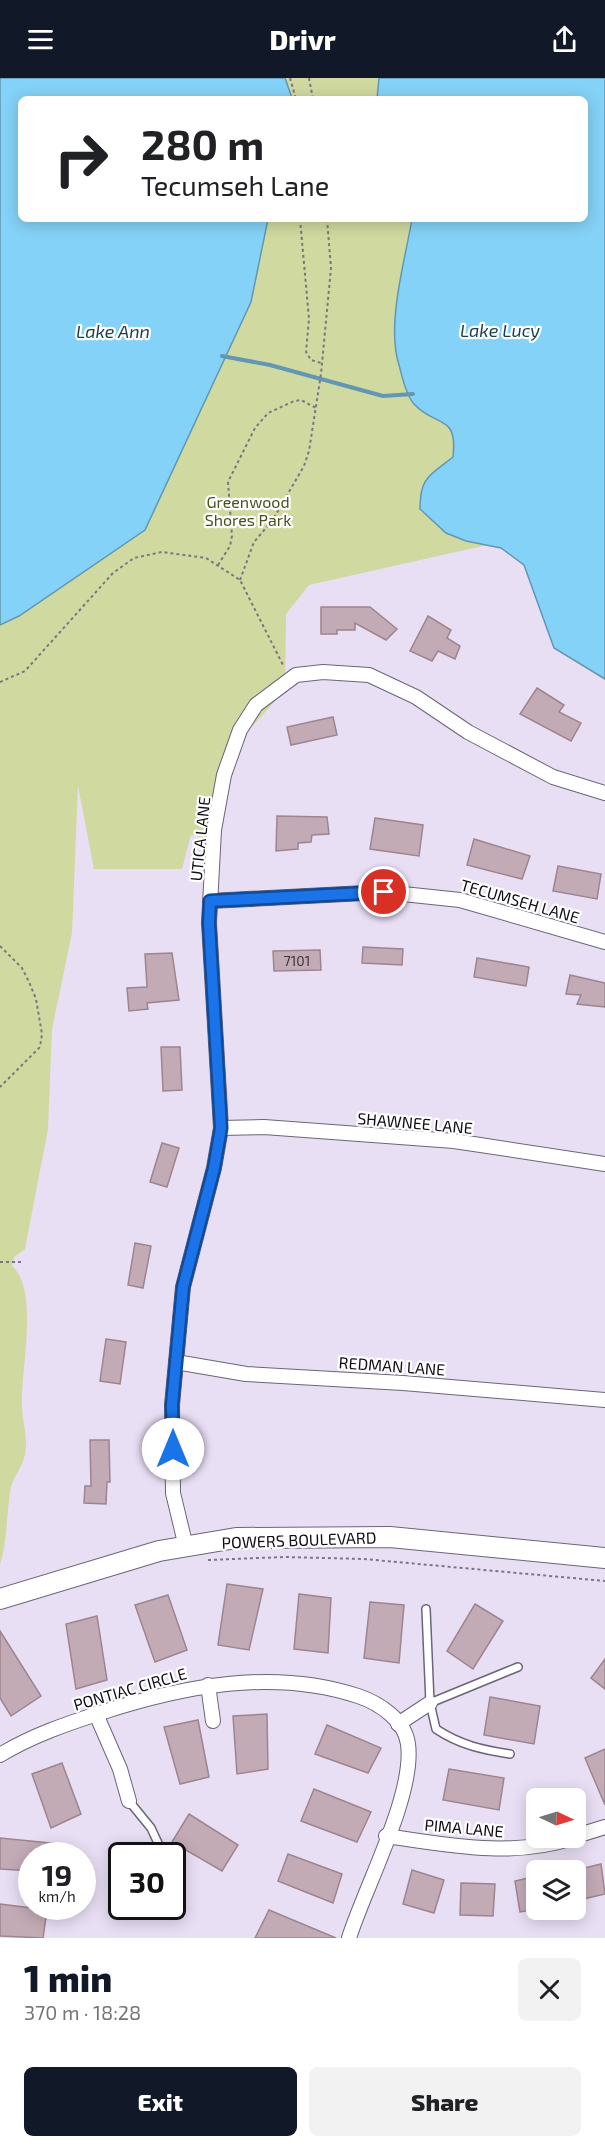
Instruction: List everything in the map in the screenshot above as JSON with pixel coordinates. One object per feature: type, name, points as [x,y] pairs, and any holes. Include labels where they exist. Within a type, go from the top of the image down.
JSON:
[{"type":"main road","name":"POWERS BOULEVARD","points":[[0,1599],[159,1551],[192,1554],[236,1538],[390,1537],[605,1558]]},
{"type":"street","name":"UTICA LANE","points":[[192,1554],[173,1493],[172,1405],[183,1287],[214,1168],[221,1128],[209,923],[210,901],[214,830],[224,775],[240,730],[256,705],[296,675],[323,672],[369,675],[416,697],[468,732],[553,777],[605,793]]},
{"type":"street","name":"TECUMSEH LANE","points":[[210,901],[384,892],[460,900],[605,942]]},
{"type":"street","name":"SHAWNEE LANE","points":[[221,1128],[264,1127],[454,1141],[605,1164]]},
{"type":"street","name":"REDMAN LANE","points":[[176,1362],[246,1374],[403,1383],[605,1400]]},
{"type":"street","name":"PONTIAC CIRCLE","points":[[0,1755],[21,1742],[96,1714],[153,1696],[208,1685],[279,1680],[339,1690],[377,1702],[398,1724],[408,1742],[408,1766],[402,1796],[349,1938]]},
{"type":"street","points":[[208,1685],[213,1721]]},
{"type":"street","points":[[398,1724],[430,1703]]},
{"type":"street","points":[[96,1714],[120,1769],[129,1801]]},
{"type":"street","name":"PIMA LANE","points":[[586,1833],[605,1827]]},
{"type":"street","name":"PIMA LANE","points":[[387,1836],[491,1850],[526,1848]]},
{"type":"lane","points":[[426,1609],[430,1703],[436,1729],[444,1735],[479,1749],[510,1754]]},
{"type":"lane","points":[[430,1703],[518,1667]]},
{"type":"lane","points":[[129,1801],[150,1828],[157,1842]]},
{"type":"path","points":[[290,78],[295,96]]},
{"type":"path","points":[[309,78],[313,96]]},
{"type":"path","points":[[300,222],[309,319],[306,352],[311,360],[321,363]]},
{"type":"path","points":[[240,580],[254,542],[272,521],[304,466],[321,374],[331,268],[327,222]]},
{"type":"path","points":[[218,565],[227,552],[232,536],[228,482],[255,428],[268,413],[294,401],[301,400],[316,408]]},
{"type":"path","points":[[0,682],[25,671],[113,573],[134,558],[162,552],[206,558],[240,580],[289,680]]},
{"type":"path","points":[[0,946],[22,968],[29,982],[36,999],[42,1034],[40,1047],[0,1088]]},
{"type":"path","points":[[0,1262],[24,1262]]},
{"type":"path","points":[[192,1554],[364,1559],[605,1581]]},
{"type":"green space","points":[[285,78],[379,78],[377,96],[291,96]]},
{"type":"green space","name":"Greenwood Shores Park","points":[[267,222],[412,222],[394,328],[413,403],[451,428],[455,436],[453,457],[425,480],[466,541],[487,545],[309,585],[286,614],[285,690],[232,749],[214,790],[206,838],[191,835],[182,869],[94,869],[78,786],[72,933],[52,1029],[48,1129],[25,1249],[14,1257],[12,1266],[20,1278],[25,1293],[27,1312],[22,1393],[26,1448],[11,1487],[0,1565],[0,625],[19,616],[251,302]]},
{"type":"water","name":"Lake Ann","points":[[0,78],[285,78],[291,96],[18,96],[18,222],[267,222],[251,302],[145,530],[19,616],[0,625]]},
{"type":"water","name":"Lake Lucy","points":[[379,78],[605,78],[605,679],[554,648],[524,565],[501,548],[466,541],[446,533],[420,509],[424,483],[432,473],[453,457],[454,443],[449,427],[422,411],[409,396],[399,365],[395,331],[398,292],[411,222],[588,222],[588,96],[377,96]]},
{"type":"building","points":[[321,607],[370,607],[397,629],[386,640],[355,623],[355,630],[337,630],[337,634],[321,634]]},
{"type":"building","points":[[428,616],[451,630],[447,638],[460,646],[455,659],[438,651],[432,661],[410,651]]},
{"type":"building","points":[[537,688],[564,705],[559,712],[581,723],[571,741],[520,714]]},
{"type":"building","points":[[333,717],[337,735],[291,745],[287,727]]},
{"type":"building","points":[[277,816],[327,817],[329,834],[312,835],[311,842],[298,843],[298,849],[276,851]]},
{"type":"building","points":[[375,818],[423,825],[419,856],[370,849]]},
{"type":"building","points":[[474,839],[530,856],[522,879],[467,865]]},
{"type":"building","points":[[558,866],[601,874],[597,899],[553,891]]},
{"type":"building","points":[[363,947],[403,949],[402,965],[362,963]]},
{"type":"building","points":[[320,950],[321,970],[274,971],[273,951]]},
{"type":"building","points":[[172,953],[179,1000],[147,1003],[148,1009],[129,1011],[127,988],[147,987],[145,954]]},
{"type":"building","points":[[477,958],[529,967],[526,986],[474,977]]},
{"type":"building","points":[[570,975],[605,983],[605,1007],[577,1004],[581,995],[566,994]]},
{"type":"building","points":[[161,1047],[180,1047],[182,1090],[163,1091]]},
{"type":"building","points":[[162,1143],[179,1148],[167,1187],[150,1182]]},
{"type":"building","points":[[135,1243],[151,1246],[143,1288],[128,1285]]},
{"type":"building","points":[[106,1339],[126,1342],[120,1384],[100,1381]]},
{"type":"building","points":[[90,1440],[109,1440],[110,1482],[107,1482],[106,1504],[84,1503],[85,1486],[91,1486]]},
{"type":"building","points":[[227,1584],[263,1589],[249,1650],[218,1645]]},
{"type":"building","points":[[299,1594],[331,1598],[328,1653],[294,1649]]},
{"type":"building","points":[[168,1595],[187,1650],[155,1662],[135,1605]]},
{"type":"building","points":[[370,1602],[404,1605],[399,1663],[364,1658]]},
{"type":"building","points":[[475,1604],[503,1621],[473,1669],[447,1651]]},
{"type":"building","points":[[97,1616],[107,1680],[76,1689],[66,1624]]},
{"type":"building","points":[[0,1631],[41,1696],[11,1716],[0,1698]]},
{"type":"building","points":[[605,1659],[605,1689],[591,1678]]},
{"type":"building","points":[[490,1697],[540,1706],[534,1744],[484,1735]]},
{"type":"building","points":[[267,1714],[268,1769],[237,1774],[233,1716]]},
{"type":"building","points":[[198,1720],[209,1777],[180,1784],[164,1727]]},
{"type":"building","points":[[327,1725],[381,1748],[368,1773],[315,1754]]},
{"type":"building","points":[[605,1749],[605,1805],[585,1758]]},
{"type":"building","points":[[62,1763],[81,1814],[51,1828],[32,1774]]},
{"type":"building","points":[[449,1769],[504,1778],[499,1810],[443,1800]]},
{"type":"building","points":[[314,1789],[371,1812],[357,1842],[301,1821]]},
{"type":"building","points":[[189,1814],[238,1845],[222,1871],[186,1850],[186,1842],[172,1842]]},
{"type":"building","points":[[0,1838],[40,1842],[18,1842],[18,1870],[0,1869]]},
{"type":"building","points":[[288,1854],[342,1874],[333,1903],[278,1881]]},
{"type":"building","points":[[601,1864],[605,1894],[586,1898],[586,1868]]},
{"type":"building","points":[[412,1870],[444,1880],[434,1913],[403,1904]]},
{"type":"building","points":[[526,1878],[526,1911],[520,1912],[515,1881]]},
{"type":"building","points":[[461,1883],[495,1884],[493,1916],[460,1915]]},
{"type":"building","points":[[0,1904],[18,1906],[18,1920],[46,1920],[43,1938],[0,1936]]},
{"type":"building","points":[[269,1910],[336,1938],[255,1938]]},
{"type":"waterway","points":[[222,356],[270,365],[383,396],[413,394]]},
{"type":"route","points":[[173,1449],[172,1405],[183,1287],[214,1168],[221,1128],[209,923],[210,901],[281,895],[384,892]]}]
